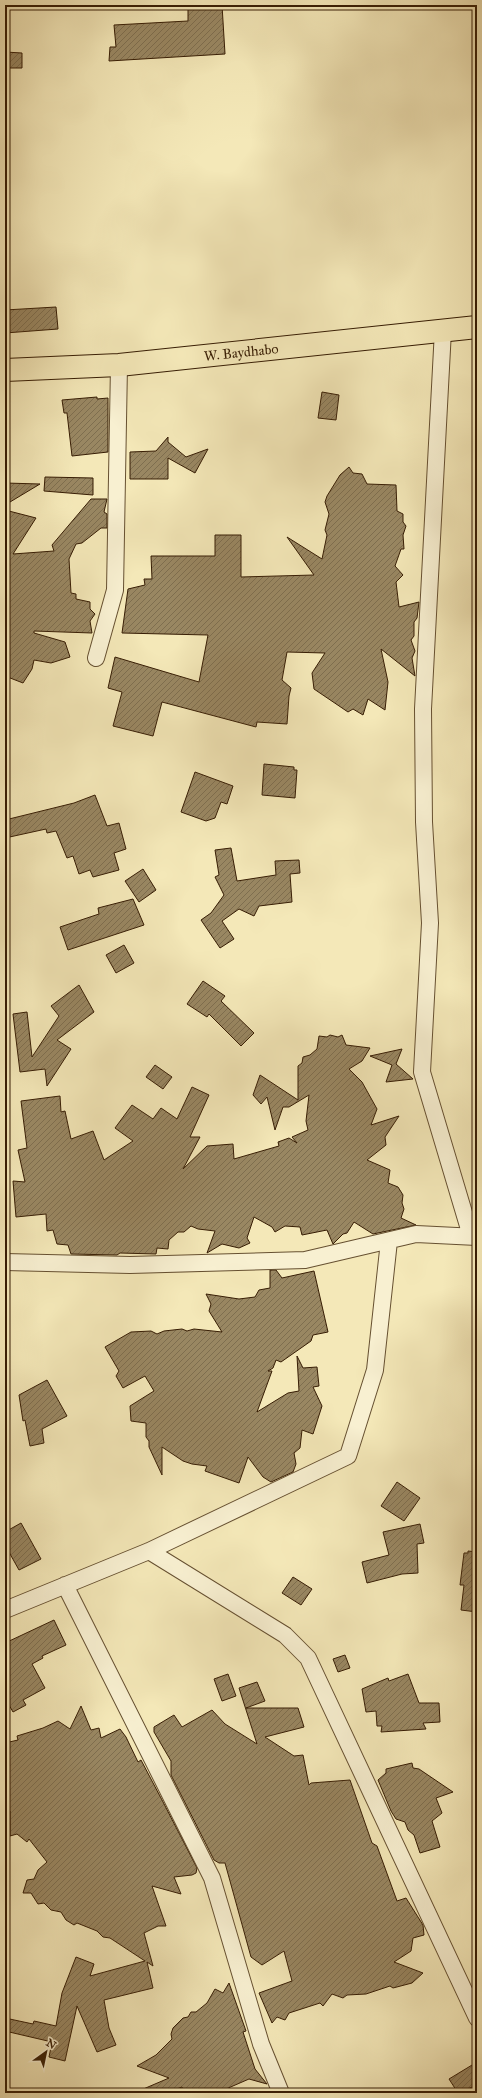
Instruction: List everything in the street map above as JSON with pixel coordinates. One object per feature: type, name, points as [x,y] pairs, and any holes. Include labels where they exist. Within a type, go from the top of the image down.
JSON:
[{"type":"main road","name":"W. Baydhabo","points":[[5,370],[66,369],[119,365],[477,327]]},
{"type":"street","points":[[5,1262],[130,1265],[305,1260],[416,1234],[474,1236],[422,1072],[430,923],[424,822],[423,709],[443,330]]},
{"type":"street","points":[[96,658],[115,590],[119,365]]},
{"type":"street","points":[[5,1610],[149,1551],[348,1456],[375,1370],[389,1240]]},
{"type":"street","points":[[149,1551],[285,1635],[308,1658],[477,2018]]},
{"type":"street","points":[[65,1585],[212,1878],[261,2044],[281,2093]]},
{"type":"building","points":[[188,5],[222,5],[225,54],[109,61],[110,47],[116,47],[114,25],[188,21]]},
{"type":"building","points":[[5,52],[22,53],[22,68],[5,68]]},
{"type":"building","points":[[56,307],[58,329],[5,333],[5,310]]},
{"type":"building","points":[[322,392],[339,395],[336,420],[318,418]]},
{"type":"building","points":[[97,397],[97,399],[108,398],[108,452],[72,456],[67,413],[64,413],[62,400]]},
{"type":"building","points":[[168,437],[168,442],[186,457],[208,449],[195,473],[168,458],[168,479],[130,479],[130,452],[156,451]]},
{"type":"building","points":[[349,467],[353,473],[362,474],[367,484],[396,485],[397,511],[403,514],[403,522],[406,526],[403,535],[404,549],[401,549],[395,566],[403,575],[396,582],[399,607],[419,602],[417,618],[414,622],[414,636],[411,640],[415,651],[412,658],[415,676],[381,649],[388,682],[385,710],[368,699],[363,715],[353,709],[348,712],[314,689],[312,673],[325,653],[287,652],[282,680],[291,688],[287,724],[257,722],[256,727],[162,702],[153,736],[113,726],[122,692],[108,688],[115,657],[199,682],[208,635],[122,633],[128,589],[145,585],[144,579],[152,579],[151,556],[215,556],[215,535],[241,535],[241,577],[314,575],[287,537],[322,559],[327,535],[325,530],[329,514],[325,502],[340,475]]},
{"type":"building","points":[[45,477],[93,478],[93,495],[44,491]]},
{"type":"building","points":[[5,483],[40,484],[5,505]]},
{"type":"building","points":[[91,499],[107,499],[104,512],[107,514],[107,528],[101,528],[82,543],[76,544],[69,559],[71,593],[76,594],[76,599],[90,602],[90,609],[95,614],[90,621],[92,633],[34,631],[34,633],[65,642],[70,657],[51,663],[34,660],[32,669],[23,683],[5,676],[5,534],[9,535],[5,510],[36,518],[13,554],[54,551],[52,545]]},
{"type":"building","points":[[264,764],[294,767],[294,770],[297,770],[295,798],[262,795]]},
{"type":"building","points":[[195,772],[233,786],[227,804],[221,802],[215,818],[206,821],[181,812]]},
{"type":"building","points":[[95,795],[107,826],[119,823],[126,849],[114,853],[119,870],[93,877],[90,870],[79,874],[73,856],[67,858],[56,831],[47,833],[46,829],[5,838],[5,820],[74,803]]},
{"type":"building","points":[[231,848],[237,881],[276,875],[275,861],[299,860],[300,873],[290,874],[292,902],[259,906],[254,916],[239,909],[222,921],[234,939],[220,948],[201,920],[211,913],[224,895],[215,877],[219,875],[215,850]]},
{"type":"building","points":[[143,869],[156,890],[139,902],[125,881]]},
{"type":"building","points":[[133,899],[144,925],[68,950],[60,927],[99,914],[98,908]]},
{"type":"building","points":[[124,945],[134,963],[116,973],[106,955]]},
{"type":"building","points":[[203,981],[225,996],[221,1001],[254,1033],[241,1046],[209,1014],[207,1017],[187,1004]]},
{"type":"building","points":[[79,985],[94,1012],[57,1040],[71,1049],[47,1086],[45,1069],[20,1072],[13,1014],[27,1012],[32,1057],[59,1016],[51,1006]]},
{"type":"building","points":[[330,1035],[338,1037],[342,1035],[346,1045],[370,1048],[362,1061],[349,1069],[362,1082],[377,1109],[371,1125],[399,1116],[385,1137],[386,1145],[367,1160],[390,1170],[388,1183],[398,1187],[403,1195],[402,1203],[404,1209],[401,1218],[416,1225],[373,1234],[354,1222],[347,1233],[343,1234],[333,1244],[327,1230],[302,1235],[300,1227],[285,1226],[275,1232],[272,1227],[254,1217],[247,1238],[250,1243],[239,1248],[222,1244],[207,1253],[215,1231],[198,1229],[191,1226],[184,1232],[178,1232],[169,1240],[168,1249],[157,1248],[156,1254],[120,1253],[117,1255],[71,1254],[68,1245],[57,1244],[53,1230],[47,1231],[46,1214],[16,1217],[13,1181],[25,1182],[18,1150],[27,1148],[21,1101],[60,1096],[61,1112],[65,1111],[71,1139],[93,1131],[104,1160],[133,1141],[115,1128],[132,1105],[153,1119],[161,1108],[177,1119],[192,1087],[209,1095],[190,1137],[200,1137],[183,1169],[207,1146],[233,1144],[234,1159],[279,1146],[278,1142],[289,1138],[297,1143],[292,1137],[308,1130],[306,1121],[309,1095],[289,1107],[283,1107],[275,1130],[267,1097],[261,1104],[253,1095],[260,1075],[298,1100],[298,1066],[302,1063],[303,1057],[310,1055],[317,1049],[319,1036],[327,1037]]},
{"type":"building","points":[[402,1049],[396,1064],[413,1079],[386,1082],[392,1065],[370,1056]]},
{"type":"building","points":[[155,1065],[172,1077],[163,1089],[146,1077]]},
{"type":"building","points":[[270,1270],[276,1270],[282,1278],[314,1271],[328,1332],[313,1335],[311,1341],[281,1362],[276,1360],[273,1368],[268,1371],[272,1371],[257,1412],[288,1393],[299,1391],[297,1356],[303,1368],[317,1367],[319,1386],[313,1387],[322,1406],[313,1434],[302,1430],[300,1448],[294,1453],[296,1464],[293,1472],[271,1482],[263,1477],[248,1457],[239,1483],[205,1471],[207,1466],[183,1461],[162,1447],[162,1475],[149,1447],[149,1441],[146,1437],[146,1423],[131,1421],[130,1406],[154,1391],[145,1376],[123,1388],[116,1376],[119,1371],[105,1347],[131,1332],[151,1331],[157,1334],[164,1331],[182,1329],[187,1331],[194,1329],[222,1332],[209,1311],[211,1304],[206,1294],[239,1299],[255,1297],[259,1290],[270,1288]]},
{"type":"building","points":[[47,1380],[67,1416],[42,1429],[44,1443],[30,1446],[25,1420],[23,1421],[19,1395]]},
{"type":"building","points":[[397,1482],[420,1498],[404,1521],[381,1506]]},
{"type":"building","points":[[21,1523],[41,1559],[19,1570],[5,1545],[5,1532]]},
{"type":"building","points":[[420,1524],[424,1543],[417,1544],[418,1573],[402,1574],[367,1583],[362,1562],[389,1555],[383,1532]]},
{"type":"building","points":[[468,1551],[477,1552],[477,1612],[461,1610],[464,1585],[460,1585],[464,1553],[468,1553]]},
{"type":"building","points":[[293,1577],[312,1589],[301,1605],[282,1593]]},
{"type":"building","points":[[54,1620],[66,1645],[42,1656],[43,1658],[32,1664],[45,1688],[23,1700],[26,1705],[13,1712],[5,1698],[5,1643]]},
{"type":"building","points":[[345,1655],[350,1668],[338,1672],[333,1659]]},
{"type":"building","points":[[228,1674],[236,1696],[222,1701],[214,1679]]},
{"type":"building","points":[[408,1674],[419,1703],[439,1703],[440,1722],[423,1723],[426,1729],[381,1732],[382,1726],[377,1726],[376,1711],[366,1712],[362,1689],[388,1678],[389,1681]]},
{"type":"building","points":[[257,1682],[265,1701],[246,1708],[298,1708],[304,1727],[265,1737],[294,1756],[303,1755],[309,1785],[311,1783],[350,1780],[372,1843],[377,1846],[397,1901],[406,1898],[423,1925],[424,1935],[413,1938],[411,1951],[394,1962],[423,1973],[412,1983],[393,1988],[390,1986],[366,1994],[347,1995],[343,1998],[332,1994],[323,2006],[320,2003],[289,2013],[285,2020],[277,2017],[272,2023],[259,1993],[292,1981],[284,1951],[262,1965],[251,1957],[225,1863],[219,1863],[214,1860],[171,1775],[171,1761],[154,1732],[154,1727],[174,1715],[182,1727],[212,1710],[225,1724],[257,1744],[239,1688]]},
{"type":"building","points":[[81,1706],[91,1730],[99,1728],[101,1738],[120,1729],[126,1737],[138,1762],[141,1760],[197,1868],[196,1873],[192,1875],[174,1877],[181,1894],[152,1886],[166,1926],[158,1926],[144,1933],[153,1966],[147,1962],[153,1988],[104,2000],[109,2028],[116,2045],[97,2052],[77,2006],[65,2061],[49,2057],[52,2042],[5,2031],[5,2018],[33,2024],[34,2021],[56,2026],[62,1993],[76,1957],[94,1964],[90,1976],[145,1961],[110,1938],[103,1937],[97,1931],[77,1923],[74,1925],[66,1920],[61,1912],[51,1910],[44,1903],[38,1904],[31,1893],[23,1893],[27,1880],[34,1879],[38,1870],[47,1862],[29,1839],[27,1842],[17,1834],[10,1836],[10,1811],[5,1814],[5,1743],[18,1740],[17,1736],[43,1728],[58,1721],[70,1729]]},
{"type":"building","points":[[412,1763],[413,1768],[419,1769],[453,1792],[436,1798],[442,1813],[432,1821],[440,1847],[420,1853],[414,1835],[408,1830],[405,1822],[396,1819],[391,1811],[378,1780],[386,1773],[386,1769]]},
{"type":"building","points":[[229,1983],[246,2031],[243,2032],[255,2069],[267,2084],[249,2079],[226,2089],[226,2093],[184,2093],[182,2087],[166,2093],[134,2093],[169,2078],[137,2066],[156,2055],[172,2039],[171,2034],[173,2028],[183,2018],[188,2017],[191,2012],[196,2012],[207,2003],[215,1989],[223,1993]]},
{"type":"building","points":[[477,2062],[477,2085],[458,2093],[449,2079]]}]
